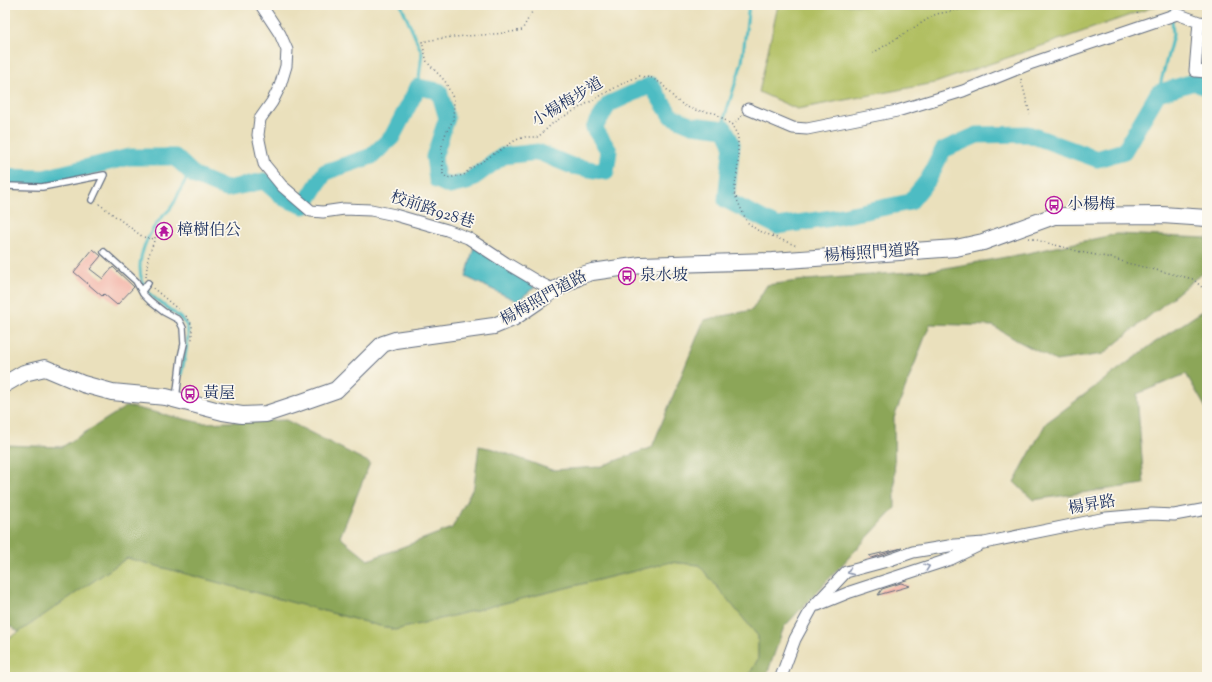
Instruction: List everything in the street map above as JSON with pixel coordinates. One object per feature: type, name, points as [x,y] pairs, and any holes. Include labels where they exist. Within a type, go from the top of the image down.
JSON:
[{"type":"street","name":"校前路928巷","points":[[261,5],[280,34],[287,50],[286,66],[280,86],[272,102],[260,119],[258,135],[264,164],[282,186],[311,210],[323,212],[344,209],[371,210],[395,214],[468,238],[525,274],[554,290]]},
{"type":"street","points":[[748,109],[793,128],[808,129],[897,111],[963,91],[1018,69],[1177,14],[1203,22],[1195,71],[1207,72]]},
{"type":"street","name":"楊梅照門道路","points":[[5,384],[24,373],[45,368],[83,384],[112,392],[166,397],[223,412],[242,415],[266,414],[336,390],[383,344],[395,340],[494,326],[513,318],[554,290],[582,275],[592,272],[641,265],[773,261],[956,248],[1010,233],[1054,216],[1162,216],[1207,218]]},
{"type":"street","name":"楊昇路","points":[[984,543],[1106,518],[1152,514],[1174,515],[1207,509]]},
{"type":"street","points":[[812,608],[850,592],[951,559],[984,543]]},
{"type":"street","points":[[781,677],[795,639],[812,608],[846,572],[913,552],[955,545],[984,543]]},
{"type":"lane","points":[[5,186],[42,187],[104,175],[92,200]]},
{"type":"lane","points":[[104,252],[136,281],[144,294],[153,304],[179,320],[183,328],[184,344],[176,399]]},
{"type":"lane","points":[[142,290],[148,283]]},
{"type":"path","name":"小楊梅步道","points":[[534,5],[532,12],[522,30],[506,33],[463,35],[422,42],[428,62],[445,81],[454,100],[453,120],[445,135],[442,145],[443,174],[447,178],[464,175],[470,169],[516,140],[525,137],[538,137],[554,122],[627,81],[640,76],[652,78],[662,84],[676,100],[685,106],[694,110],[715,113],[732,125]]},
{"type":"path","points":[[873,53],[936,14],[989,5]]},
{"type":"path","points":[[1018,69],[1030,114]]},
{"type":"path","points":[[748,109],[732,125],[738,136],[738,166],[734,193],[747,222],[757,230],[803,248]]},
{"type":"path","points":[[92,200],[143,236],[155,239]]},
{"type":"path","points":[[1010,233],[1193,279],[1207,292]]},
{"type":"green space","points":[[778,5],[1159,5],[935,83],[797,109],[759,92]]},
{"type":"green space","points":[[1117,234],[1207,238],[1207,269],[1103,354],[1056,361],[993,326],[930,324],[894,418],[895,508],[784,627],[766,677],[748,677],[758,659],[758,636],[699,565],[671,562],[395,630],[127,558],[19,632],[5,623],[5,445],[62,447],[127,406],[202,423],[286,420],[370,463],[340,537],[368,560],[452,528],[474,486],[479,446],[494,449],[552,470],[599,467],[652,447],[704,320],[752,310],[767,285],[806,280],[934,270],[1028,253]]},
{"type":"green space","points":[[1207,308],[1207,410],[1186,374],[1137,394],[1144,484],[1033,500],[1014,482],[1046,423],[1154,343]]},
{"type":"green space","points":[[127,558],[395,630],[671,562],[699,565],[758,636],[758,659],[748,677],[5,677],[5,640]]},
{"type":"water","points":[[474,247],[535,287],[517,301],[466,277]]},
{"type":"building","name":"樟樹伯公","points":[[161,226],[169,229],[166,236],[158,232]]},
{"type":"building","points":[[93,249],[101,256],[90,269],[103,279],[113,267],[134,287],[117,305],[104,294],[102,296],[74,272]]},
{"type":"building","points":[[902,548],[872,558],[869,556]]},
{"type":"building","points":[[901,583],[910,586],[878,595],[882,589]]},
{"type":"waterway","points":[[401,5],[422,53],[418,87]]},
{"type":"waterway","points":[[725,129],[725,116],[742,62],[749,5]]},
{"type":"waterway","points":[[1171,5],[1172,13]]},
{"type":"waterway","points":[[1158,93],[1173,35],[1172,19]]},
{"type":"waterway","points":[[5,177],[44,178],[129,157],[175,157],[195,176],[226,189],[264,181],[284,198],[304,206],[325,172],[372,156],[392,137],[418,87],[439,91],[447,118],[434,157],[437,180],[450,186],[467,182],[503,156],[538,152],[572,166],[606,172],[609,151],[594,128],[609,104],[651,85],[671,116],[692,125],[725,129],[732,144],[726,200],[777,226],[832,218],[910,202],[928,180],[943,150],[977,135],[1028,134],[1097,159],[1124,151],[1158,93],[1194,82],[1207,88]]},
{"type":"waterway","points":[[181,375],[188,337],[187,327],[176,314],[155,299],[144,286],[140,266],[141,256],[149,236],[161,218],[170,209],[191,173]]},
{"type":"place","name":"小楊梅","points":[[1054,205]]},
{"type":"place","name":"樟樹伯公","points":[[164,231]]},
{"type":"place","name":"泉水坡","points":[[627,276]]},
{"type":"place","name":"黃屋","points":[[190,394]]}]
